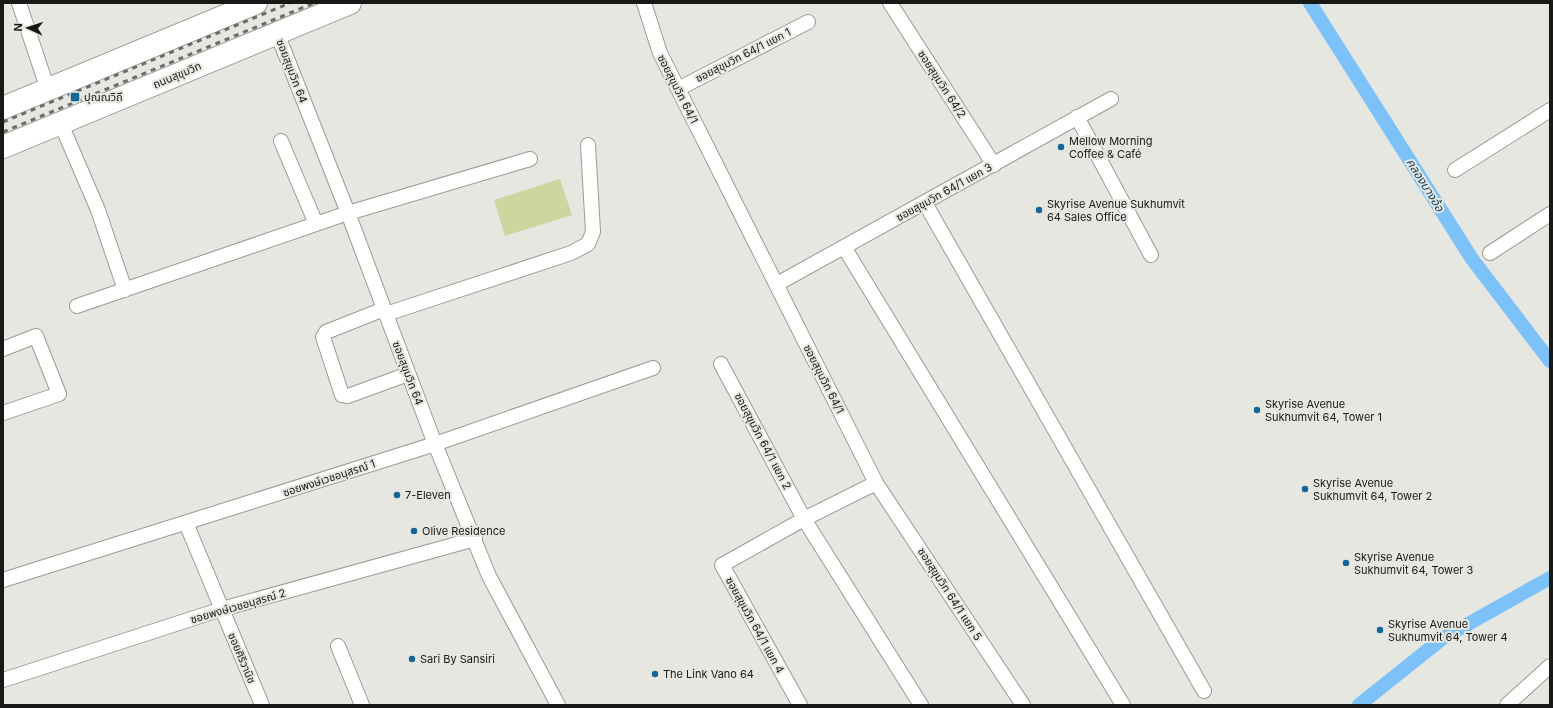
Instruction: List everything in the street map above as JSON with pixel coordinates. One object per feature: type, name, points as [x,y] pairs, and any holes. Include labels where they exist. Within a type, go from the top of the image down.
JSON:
[{"type":"main road","points":[[3,108],[256,3]]},
{"type":"main road","name":"ถนนสุขุมวิท","points":[[3,147],[350,3]]},
{"type":"street","points":[[19,3],[48,90]]},
{"type":"street","name":"ซอยสุขุมวิท 64/1","points":[[644,3],[660,53],[876,483]]},
{"type":"street","name":"ซอยสุขุมวิท 64/2","points":[[890,3],[994,165]]},
{"type":"street","name":"ซอยสุขุมวิท 64/1 แยก 1","points":[[678,89],[808,22]]},
{"type":"street","name":"ซอยสุขุมวิท 64","points":[[277,33],[348,213],[435,444],[489,576],[558,705]]},
{"type":"street","name":"ซอยสุขุมวิท 64/1 แยก 3","points":[[777,284],[1111,99]]},
{"type":"street","points":[[1455,170],[1550,110]]},
{"type":"street","points":[[1077,117],[1151,255]]},
{"type":"street","points":[[61,124],[98,210],[125,290]]},
{"type":"street","points":[[282,141],[316,224]]},
{"type":"street","points":[[408,374],[348,396],[342,395],[323,337],[326,332],[385,311],[571,252],[588,244],[593,232],[588,145]]},
{"type":"street","points":[[77,306],[348,213],[530,158]]},
{"type":"street","points":[[925,203],[1204,691]]},
{"type":"street","points":[[1490,253],[1550,214]]},
{"type":"street","points":[[844,247],[1123,705]]},
{"type":"street","points":[[3,349],[36,336],[59,394],[3,413]]},
{"type":"street","name":"ซอยสุขุมวิท 64/1 แยก 2","points":[[721,364],[804,519]]},
{"type":"street","name":"ซอยพงษ์เวชอนุสรณ์ 1","points":[[3,580],[435,444],[653,368]]},
{"type":"street","points":[[876,483],[804,519],[921,705]]},
{"type":"street","name":"ซอยสุขุมวิท 64/1 แยก 5","points":[[876,483],[1023,705]]},
{"type":"street","name":"ซอยสุขุมวิท 64/1 แยก 4","points":[[800,705],[722,565],[804,519]]},
{"type":"street","name":"ซอยศิริวานิช","points":[[186,523],[262,705]]},
{"type":"street","name":"ซอยพงษ์เวชอนุสรณ์ 2","points":[[3,680],[222,609],[475,539]]},
{"type":"street","points":[[338,646],[362,705]]},
{"type":"street","points":[[1507,705],[1550,666]]},
{"type":"green space","points":[[560,179],[572,215],[505,236],[494,200]]},
{"type":"waterway","name":"คลองบางอ้อ","points":[[1310,3],[1472,259],[1550,361]]},
{"type":"waterway","points":[[1359,705],[1443,638],[1550,578]]},
{"type":"railway","points":[[3,122],[290,3]]},
{"type":"railway","points":[[3,132],[314,3]]},
{"type":"place","name":"ปุณณวิถี","points":[[75,97]]},
{"type":"place","name":"Mellow Morning Coffee & Café","points":[[1061,147]]},
{"type":"place","name":"Skyrise Avenue Sukhumvit 64 Sales Office","points":[[1039,210]]},
{"type":"place","name":"Skyrise Avenue Sukhumvit 64, Tower 1","points":[[1257,410]]},
{"type":"place","name":"Skyrise Avenue Sukhumvit 64, Tower 2","points":[[1305,489]]},
{"type":"place","name":"7-Eleven","points":[[397,495]]},
{"type":"place","name":"Olive Residence","points":[[414,531]]},
{"type":"place","name":"Skyrise Avenue Sukhumvit 64, Tower 3","points":[[1346,563]]},
{"type":"place","name":"Skyrise Avenue Sukhumvit 64, Tower 4","points":[[1380,630]]},
{"type":"place","name":"Sari By Sansiri","points":[[412,659]]},
{"type":"place","name":"The Link Vano 64","points":[[655,674]]}]
